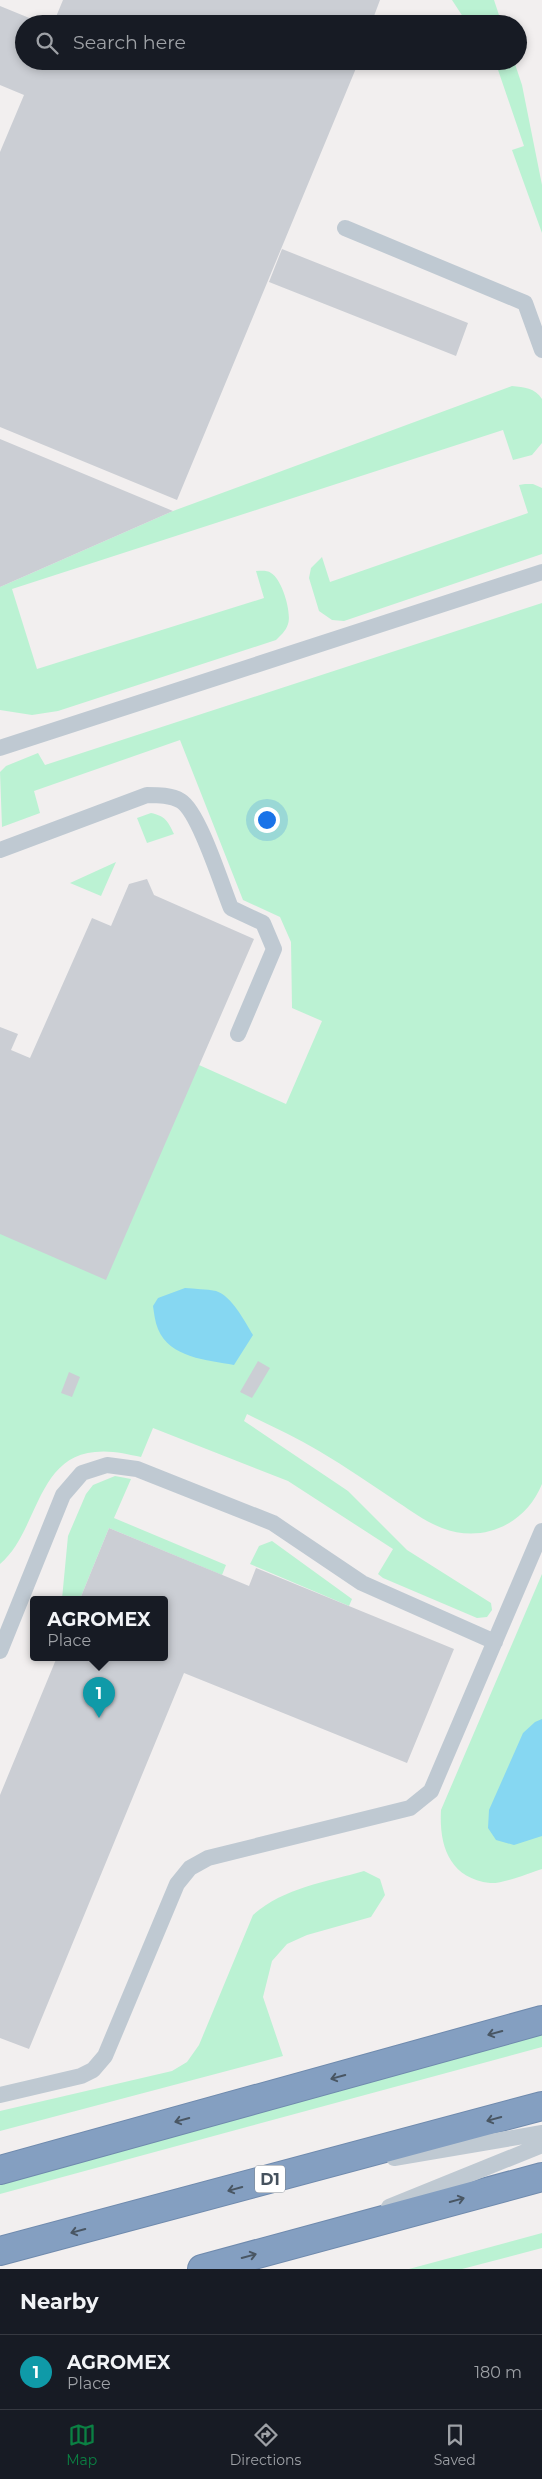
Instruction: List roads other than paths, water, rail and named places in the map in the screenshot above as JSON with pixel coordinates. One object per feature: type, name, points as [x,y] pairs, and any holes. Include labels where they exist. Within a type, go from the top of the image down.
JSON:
[{"type":"highway","points":[[0,2170],[542,2020]]},
{"type":"highway","name":"D1","points":[[0,2251],[542,2106]]},
{"type":"highway","points":[[0,2157],[124,2136]]},
{"type":"highway","points":[[202,2269],[542,2177]]},
{"type":"lane","points":[[345,228],[525,303],[542,350]]},
{"type":"lane","points":[[0,748],[542,572]]},
{"type":"lane","points":[[0,850],[147,796],[164,795],[181,801],[193,814],[231,908],[263,923],[274,949],[238,1034]]},
{"type":"lane","points":[[0,1651],[63,1495],[82,1473],[107,1465],[137,1469],[273,1523],[362,1583],[495,1642]]},
{"type":"lane","points":[[0,2095],[81,2076],[94,2070],[105,2056],[177,1884],[190,1868],[208,1858],[410,1808],[431,1791],[542,1531]]},
{"type":"lane","name":"D1","points":[[286,2175],[542,2133]]},
{"type":"lane","points":[[301,2243],[542,2145]]},
{"type":"water","points":[[185,1288],[212,1290],[222,1294],[233,1304],[242,1317],[253,1335],[234,1365],[190,1356],[180,1352],[164,1339],[157,1326],[153,1306],[158,1298]]},
{"type":"water","points":[[542,1719],[542,1836],[514,1845],[496,1840],[488,1828],[489,1810],[523,1733],[535,1722]]},
{"type":"place","name":"AGROMEX","points":[[99,1718]]}]
